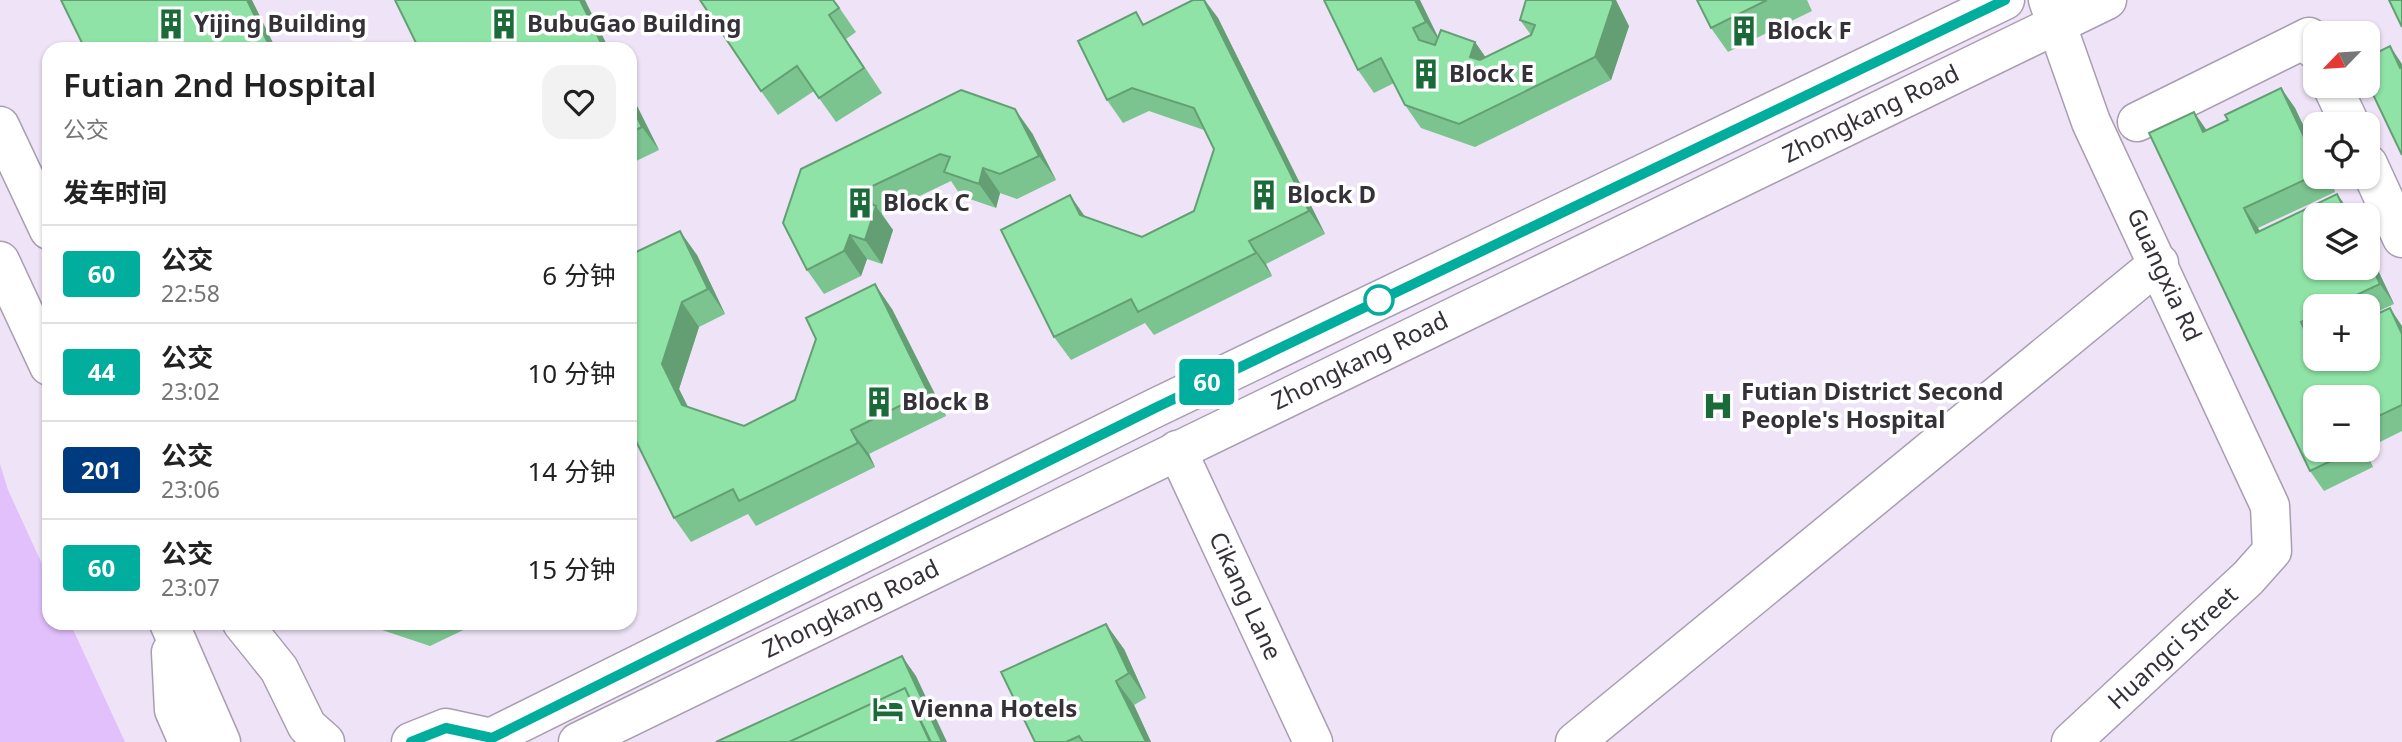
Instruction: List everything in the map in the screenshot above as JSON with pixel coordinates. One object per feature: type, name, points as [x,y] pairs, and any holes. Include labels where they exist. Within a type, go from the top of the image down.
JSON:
[{"type":"main road","name":"Zhongkang Road","points":[[487,740],[1167,401],[2005,0]]},
{"type":"main road","name":"Zhongkang Road","points":[[578,742],[1177,450],[2052,12],[2107,0]]},
{"type":"main road","name":"Guangxia Rd","points":[[2052,12],[2091,122],[2270,506],[2272,551]]},
{"type":"main road","points":[[2137,122],[2303,40]]},
{"type":"main road","points":[[0,126],[42,215]]},
{"type":"main road","points":[[2379,189],[2402,238]]},
{"type":"main road","points":[[0,261],[42,351]]},
{"type":"main road","points":[[1575,742],[2159,263]]},
{"type":"main road","name":"Cikang Lane","points":[[1177,450],[1313,742]]},
{"type":"main road","name":"Huangci Street","points":[[2071,742],[2248,578],[2272,551]]},
{"type":"main road","points":[[169,630],[174,710],[188,742]]},
{"type":"main road","points":[[172,630],[221,742]]},
{"type":"main road","points":[[237,630],[289,742]]},
{"type":"main road","points":[[248,630],[279,669],[307,726],[325,742]]},
{"type":"main road","points":[[411,742],[446,728],[487,740]]},
{"type":"shaded area","points":[[0,464],[8,490],[42,564],[42,630],[73,630],[125,742],[0,742]]},
{"type":"building","name":"Yijing Building","points":[[61,0],[247,0],[268,42],[82,42]]},
{"type":"building","name":"BubuGao Building","points":[[395,0],[580,0],[601,42],[416,42]]},
{"type":"building","points":[[700,0],[833,0],[839,8],[829,15],[864,68],[819,98],[797,66],[761,91]]},
{"type":"building","name":"Block D","points":[[1193,0],[1204,0],[1309,211],[1249,241],[1256,253],[1138,312],[1131,299],[1054,337],[1001,230],[1070,195],[1080,215],[1142,237],[1194,211],[1214,149],[1194,108],[1132,88],[1107,100],[1078,41],[1136,12],[1143,25]]},
{"type":"building","name":"Block E","points":[[1324,0],[1415,0],[1426,22],[1413,28],[1419,40],[1435,45],[1441,30],[1475,42],[1470,57],[1480,60],[1531,35],[1535,25],[1520,20],[1526,0],[1612,0],[1613,3],[1595,57],[1459,124],[1405,105],[1381,58],[1358,70]]},
{"type":"building","points":[[1697,0],[1767,0],[1711,28]]},
{"type":"building","points":[[2389,0],[2402,0],[2402,27]]},
{"type":"building","points":[[2390,46],[2400,68],[2402,67],[2402,155],[2375,98],[2380,98],[2380,51]]},
{"type":"building","points":[[2281,88],[2303,135],[2303,181],[2244,208],[2256,233],[2303,210],[2303,280],[2378,280],[2380,284],[2359,294],[2303,294],[2303,371],[2380,371],[2380,313],[2390,308],[2402,334],[2402,405],[2380,415],[2380,385],[2303,385],[2303,456],[2149,133],[2194,112],[2203,132],[2228,120],[2225,115]]},
{"type":"building","points":[[961,90],[1015,109],[1039,156],[1000,174],[983,168],[979,184],[944,172],[950,157],[940,154],[864,190],[861,201],[876,206],[865,240],[850,235],[844,251],[807,270],[783,223],[801,169]]},
{"type":"building","points":[[637,117],[642,127],[637,130]]},
{"type":"building","points":[[2337,194],[2341,203],[2318,203]]},
{"type":"building","name":"Block B","points":[[680,231],[708,289],[682,302],[662,364],[682,405],[744,426],[795,400],[816,339],[806,318],[875,284],[928,392],[851,430],[858,443],[739,501],[733,489],[674,518],[637,443],[637,252]]},
{"type":"building","points":[[2306,462],[2329,462],[2310,471]]},
{"type":"building","points":[[1106,624],[1129,673],[1116,681],[1146,742],[1083,742],[1079,736],[1066,742],[1035,742],[1001,672]]},
{"type":"building","points":[[902,656],[942,742],[931,742],[905,688],[789,742],[716,742]]},
{"type":"building","name":"Vienna Hotels","points":[[905,688],[930,742],[789,742]]},
{"type":"bus line","name":"60","points":[[411,742],[446,728],[492,738],[1155,408],[2005,0]]},
{"type":"place","name":"Yijing Building","points":[[171,24]]},
{"type":"place","name":"BubuGao Building","points":[[504,24]]},
{"type":"place","name":"Block F","points":[[1744,31]]},
{"type":"place","name":"Block E","points":[[1426,74]]},
{"type":"place","name":"Block D","points":[[1264,195]]},
{"type":"place","name":"Block C","points":[[860,203]]},
{"type":"place","name":"Block B","points":[[879,402]]},
{"type":"place","name":"Futian District Second People's Hospital","points":[[1718,406]]},
{"type":"place","name":"Vienna Hotels","points":[[888,709]]}]
